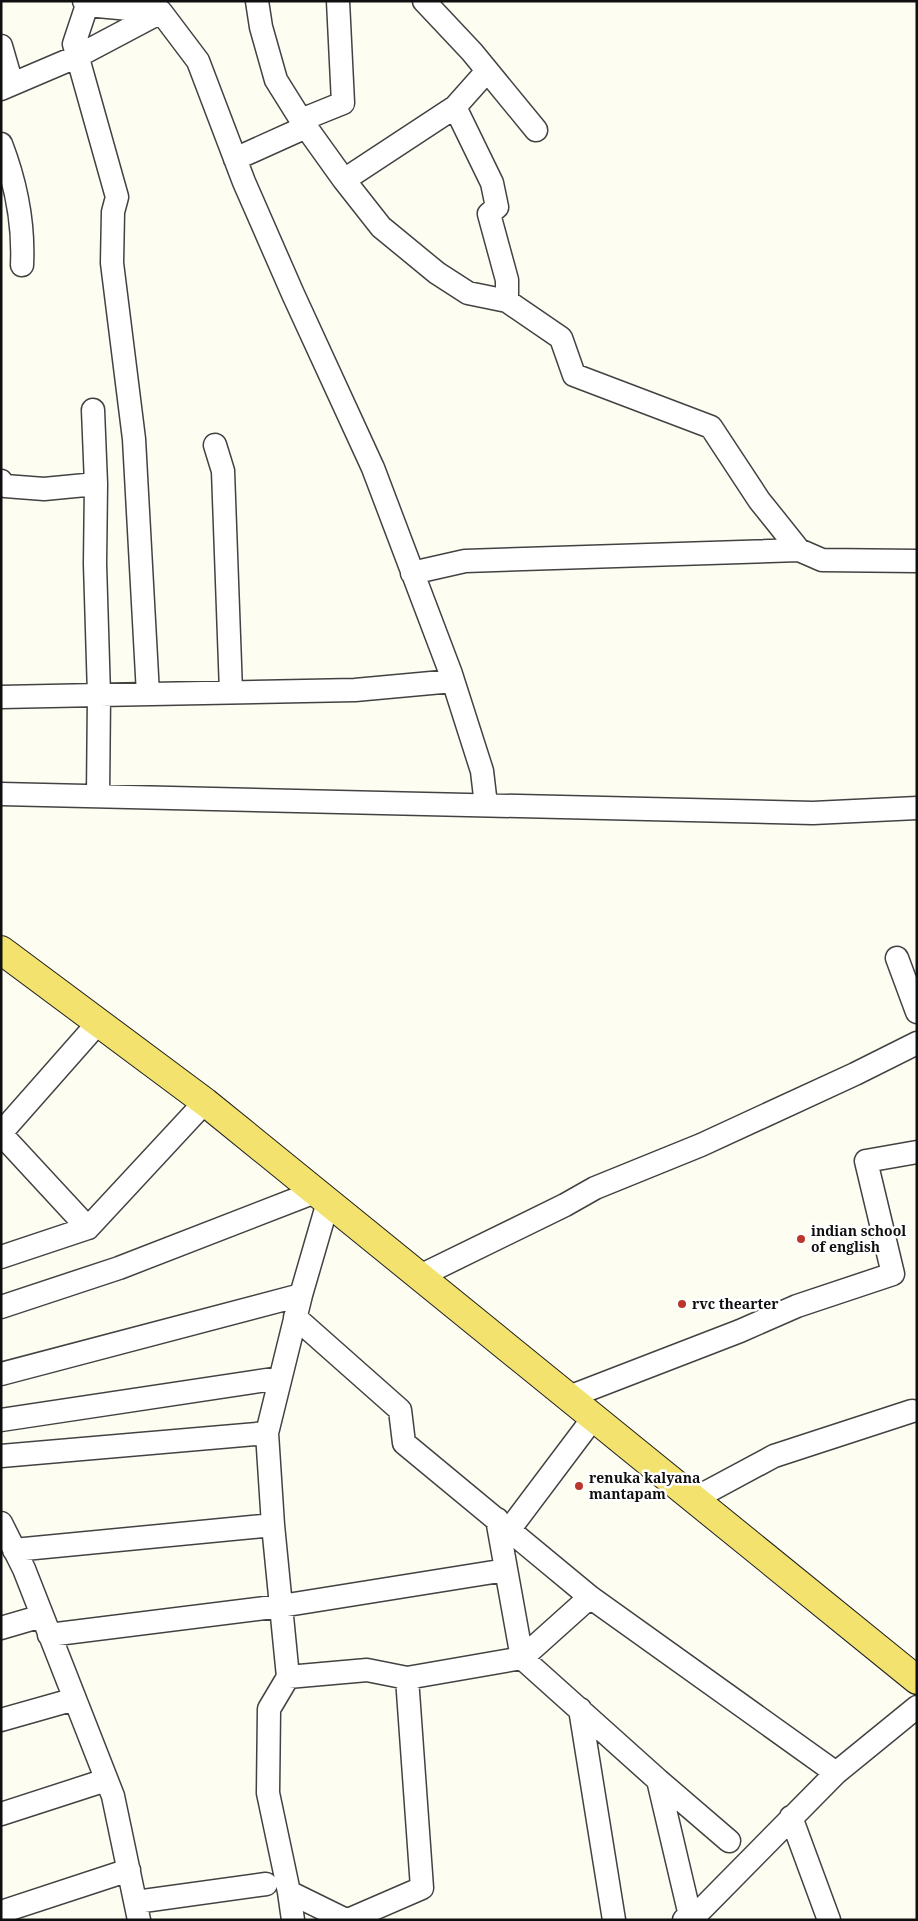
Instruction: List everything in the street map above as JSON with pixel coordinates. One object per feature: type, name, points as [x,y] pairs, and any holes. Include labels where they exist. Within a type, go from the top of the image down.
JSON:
[{"type":"main road","points":[[1,950],[205,1102],[917,1680]]},
{"type":"street","points":[[257,1],[261,27],[276,80],[303,123],[344,180],[382,227],[437,273],[468,293],[507,301],[561,338],[574,375],[711,427],[759,500],[799,550]]},
{"type":"street","points":[[235,159],[343,103],[338,1]]},
{"type":"street","points":[[424,1],[487,71],[536,130]]},
{"type":"street","points":[[148,694],[134,439],[112,263],[113,212],[118,197],[102,138],[76,57],[74,44],[85,3],[158,7]]},
{"type":"street","points":[[1,46],[6,87],[76,57],[158,7]]},
{"type":"street","points":[[158,7],[198,61],[235,159],[293,294],[373,468],[453,682],[482,771],[486,806]]},
{"type":"street","points":[[344,180],[455,106],[487,71]]},
{"type":"street","points":[[455,106],[492,182],[497,207],[489,214],[507,280],[507,301]]},
{"type":"street","points":[[1,144],[12,174],[23,240],[22,265]]},
{"type":"street","points":[[93,410],[99,695],[98,796]]},
{"type":"street","points":[[215,445],[223,471],[231,692]]},
{"type":"street","points":[[1,481],[5,486],[44,488],[96,484]]},
{"type":"street","points":[[412,573],[465,560],[799,550],[822,560],[917,561]]},
{"type":"street","points":[[1,697],[355,690],[453,682]]},
{"type":"street","points":[[1,794],[813,813],[917,808]]},
{"type":"street","points":[[897,958],[917,1012]]},
{"type":"street","points":[[88,1228],[1,1134],[98,1023]]},
{"type":"street","points":[[420,1276],[565,1205],[595,1188],[719,1137],[855,1074],[917,1042]]},
{"type":"street","points":[[1,1257],[88,1228],[205,1102]]},
{"type":"street","points":[[569,1398],[797,1306],[893,1274],[866,1161],[917,1152]]},
{"type":"street","points":[[292,1920],[290,1892],[268,1793],[269,1709],[288,1677],[273,1525],[267,1433],[301,1295],[322,1197]]},
{"type":"street","points":[[1,1308],[322,1197]]},
{"type":"street","points":[[1,1374],[301,1295]]},
{"type":"street","points":[[295,1317],[400,1410],[404,1443],[590,1596],[836,1773]]},
{"type":"street","points":[[1,1420],[280,1378]]},
{"type":"street","points":[[694,1499],[774,1456],[912,1411]]},
{"type":"street","points":[[594,1417],[503,1524],[506,1570],[522,1658],[729,1841]]},
{"type":"street","points":[[1,1456],[267,1433]]},
{"type":"street","points":[[1,1523],[46,1626],[113,1796],[137,1911],[266,1884]]},
{"type":"street","points":[[14,1550],[273,1525]]},
{"type":"street","points":[[1,1628],[46,1626],[281,1606],[506,1570]]},
{"type":"street","points":[[288,1677],[367,1670],[408,1678],[522,1658],[590,1596]]},
{"type":"street","points":[[290,1892],[347,1920],[422,1888],[408,1678]]},
{"type":"street","points":[[1,1720],[75,1699]]},
{"type":"street","points":[[580,1710],[614,1920]]},
{"type":"street","points":[[689,1919],[836,1773],[916,1717]]},
{"type":"street","points":[[1,1814],[106,1780]]},
{"type":"street","points":[[658,1780],[689,1919]]},
{"type":"street","points":[[791,1817],[829,1920]]},
{"type":"street","points":[[1,1912],[129,1870]]},
{"type":"place","name":"indian school of english","points":[[801,1239]]},
{"type":"place","name":"rvc thearter","points":[[682,1304]]},
{"type":"place","name":"renuka kalyana mantapam","points":[[579,1486]]}]
